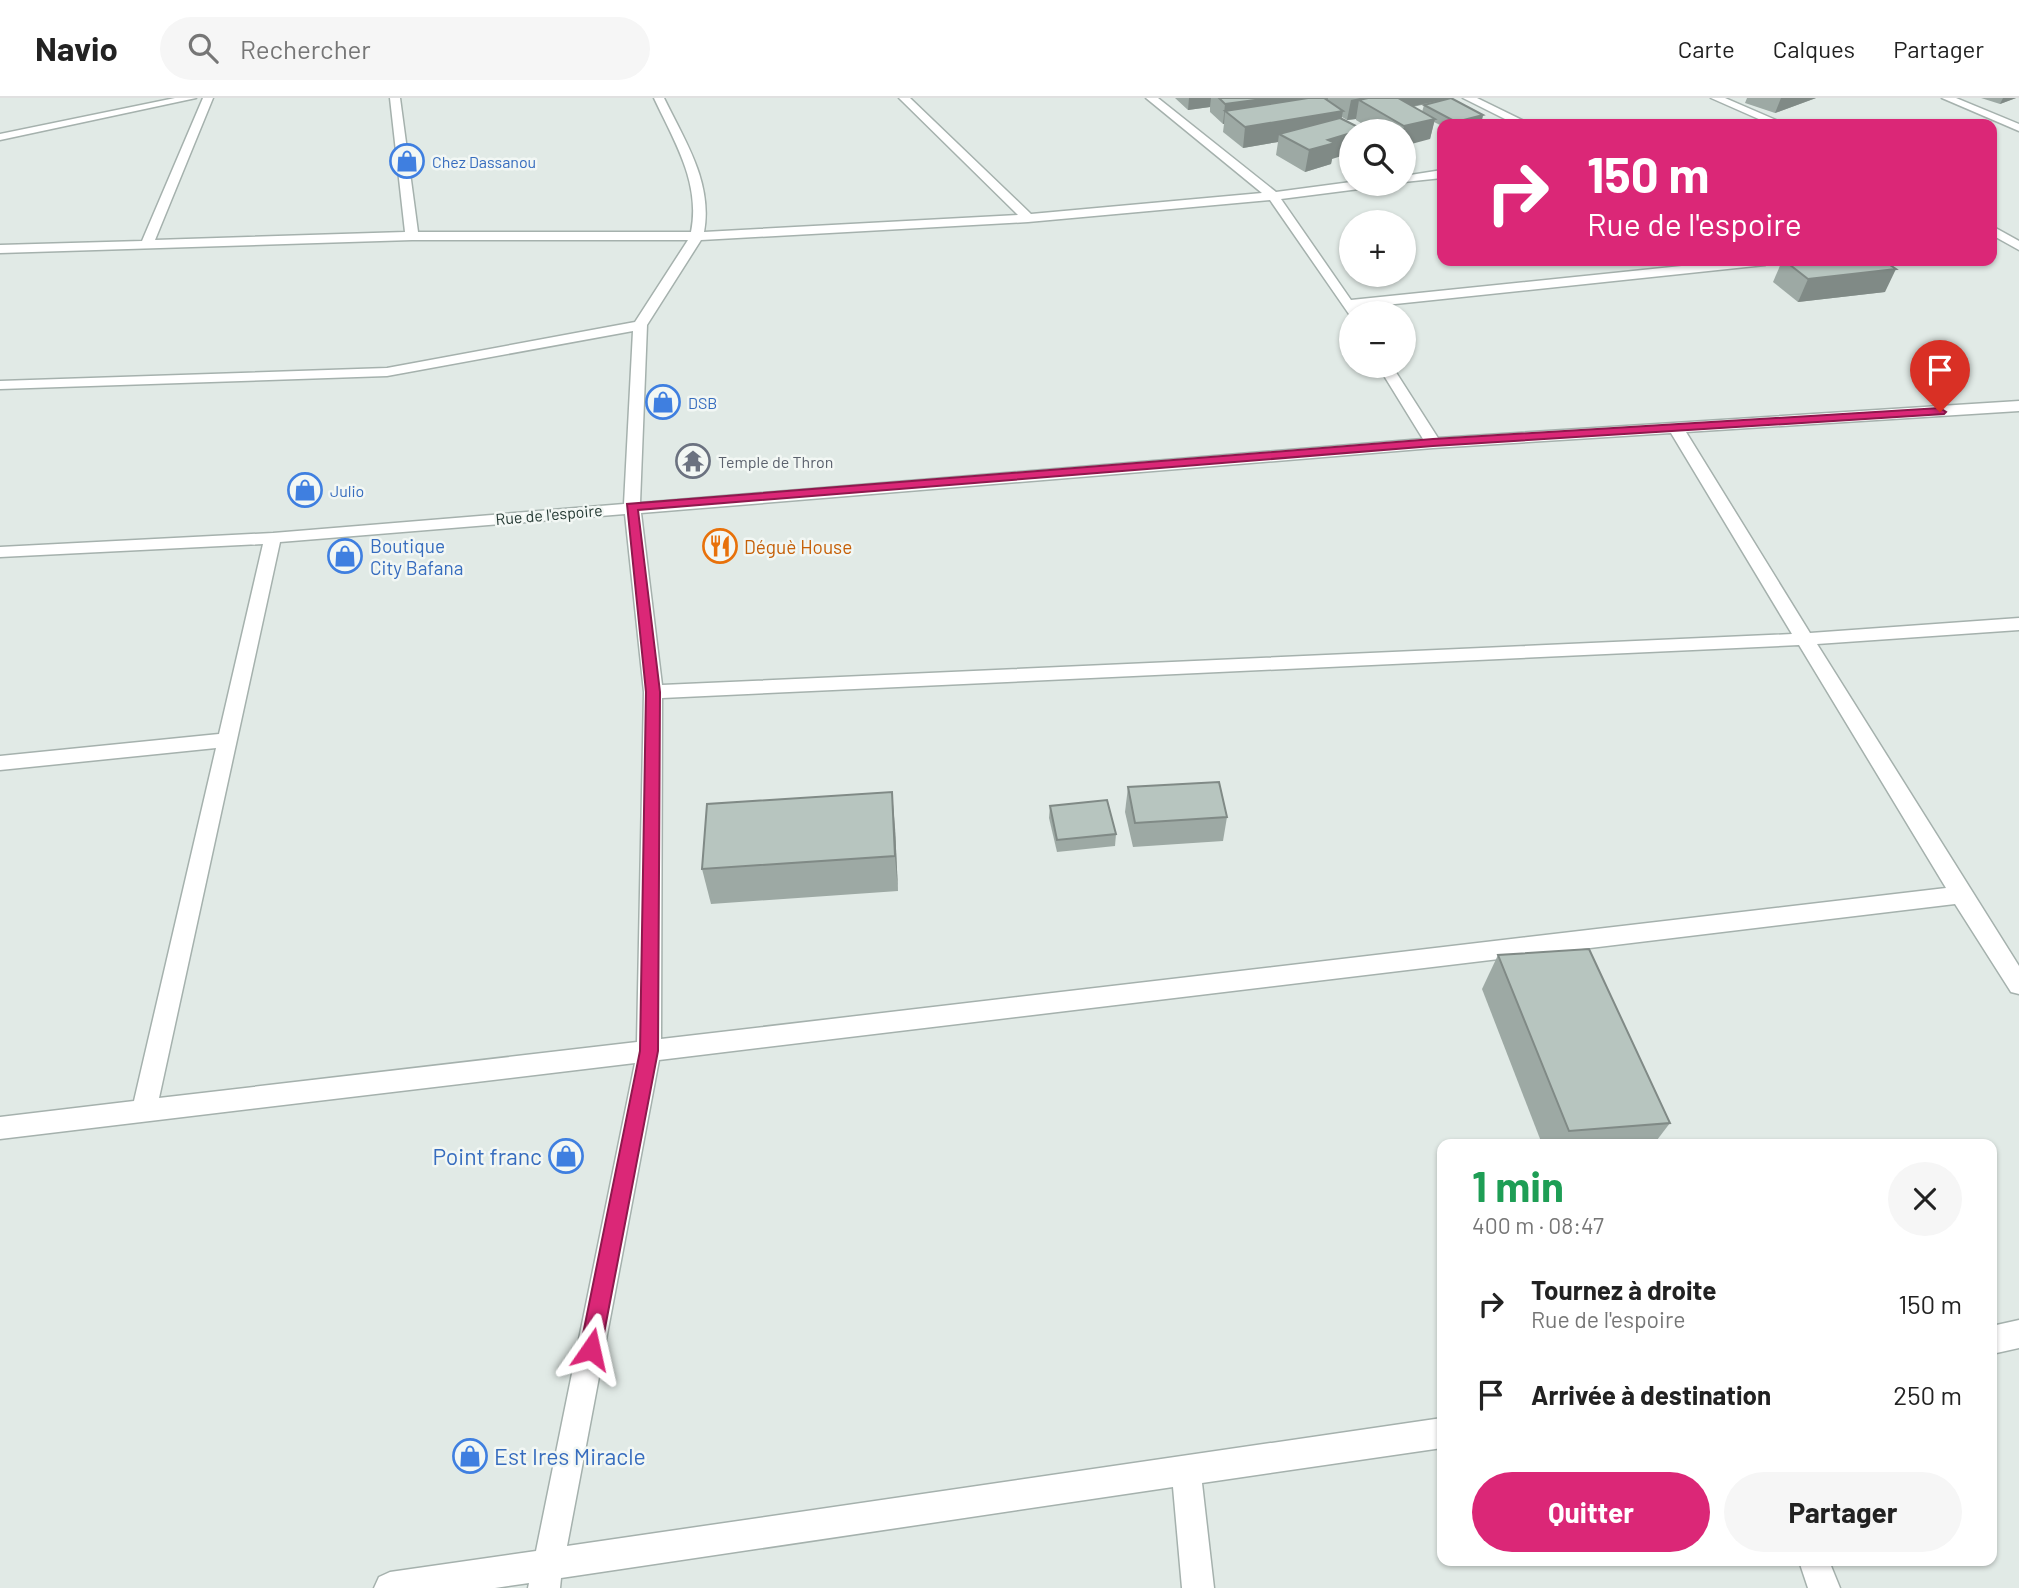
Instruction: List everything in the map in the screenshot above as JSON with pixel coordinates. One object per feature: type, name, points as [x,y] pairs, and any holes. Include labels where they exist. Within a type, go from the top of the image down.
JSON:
[{"type":"street","points":[[0,137],[191,98]]},
{"type":"street","points":[[147,244],[208,98]]},
{"type":"street","points":[[395,98],[412,236]]},
{"type":"street","points":[[546,1577],[649,1051],[653,692],[632,507],[640,325],[697,236],[702,209],[692,166],[659,98]]},
{"type":"street","points":[[904,98],[1028,218]]},
{"type":"street","points":[[1151,98],[1273,197],[1344,301]]},
{"type":"street","points":[[1468,98],[1513,119]]},
{"type":"street","points":[[1716,98],[1767,119]]},
{"type":"street","points":[[1947,98],[2019,128]]},
{"type":"street","points":[[1416,177],[1437,175]]},
{"type":"street","points":[[0,249],[412,236],[697,236],[1028,218],[1273,197],[1339,188]]},
{"type":"street","points":[[1997,235],[2019,246]]},
{"type":"street","points":[[1416,301],[1722,266]]},
{"type":"street","points":[[0,385],[387,372],[640,325]]},
{"type":"street","points":[[1392,378],[1433,443]]},
{"type":"street","name":"Rue de l'espoire","points":[[0,552],[273,538],[1433,443],[1677,430],[2019,406]]},
{"type":"street","points":[[1677,430],[1961,895],[2019,985]]},
{"type":"street","points":[[144,1111],[230,740],[273,538]]},
{"type":"street","points":[[653,692],[1807,639],[2019,624]]},
{"type":"street","points":[[0,763],[230,740]]},
{"type":"street","points":[[0,1128],[1961,895]]},
{"type":"street","points":[[1997,1339],[2019,1334]]},
{"type":"street","points":[[390,1588],[546,1577],[1186,1470],[1437,1434]]},
{"type":"street","points":[[1186,1470],[1198,1588]]},
{"type":"street","points":[[1816,1566],[1824,1588]]},
{"type":"building","points":[[1219,98],[1270,98],[1225,104]]},
{"type":"building","points":[[1324,98],[1343,111],[1245,127],[1225,111]]},
{"type":"building","points":[[1398,98],[1435,119],[1416,123],[1416,119],[1392,119],[1359,100]]},
{"type":"building","points":[[1451,98],[1483,115],[1450,119],[1424,105]]},
{"type":"building","points":[[1340,118],[1342,119],[1339,119],[1339,137],[1328,140],[1335,143],[1309,150],[1279,134]]},
{"type":"building","points":[[1791,266],[1892,266],[1896,269],[1808,279]]},
{"type":"building","points":[[1219,782],[1227,817],[1135,823],[1128,787]]},
{"type":"building","points":[[892,792],[895,856],[702,869],[707,804]]},
{"type":"building","points":[[1107,800],[1116,834],[1057,840],[1050,806]]},
{"type":"building","points":[[1589,949],[1670,1123],[1569,1131],[1498,955]]},
{"type":"place","name":"Chez Dassanou","points":[[407,161]]},
{"type":"place","name":"DSB","points":[[663,402]]},
{"type":"place","name":"Temple de Thron","points":[[693,461]]},
{"type":"place","name":"Julio","points":[[305,490]]},
{"type":"place","name":"Déguè House","points":[[720,546]]},
{"type":"place","name":"Boutique City Bafana","points":[[345,556]]},
{"type":"place","name":"Point franc","points":[[566,1156]]},
{"type":"place","name":"Est Ires Miracle","points":[[470,1456]]},
{"type":"route","points":[[591,1349],[649,1051],[653,692],[632,507],[1433,443],[1940,412]]}]
